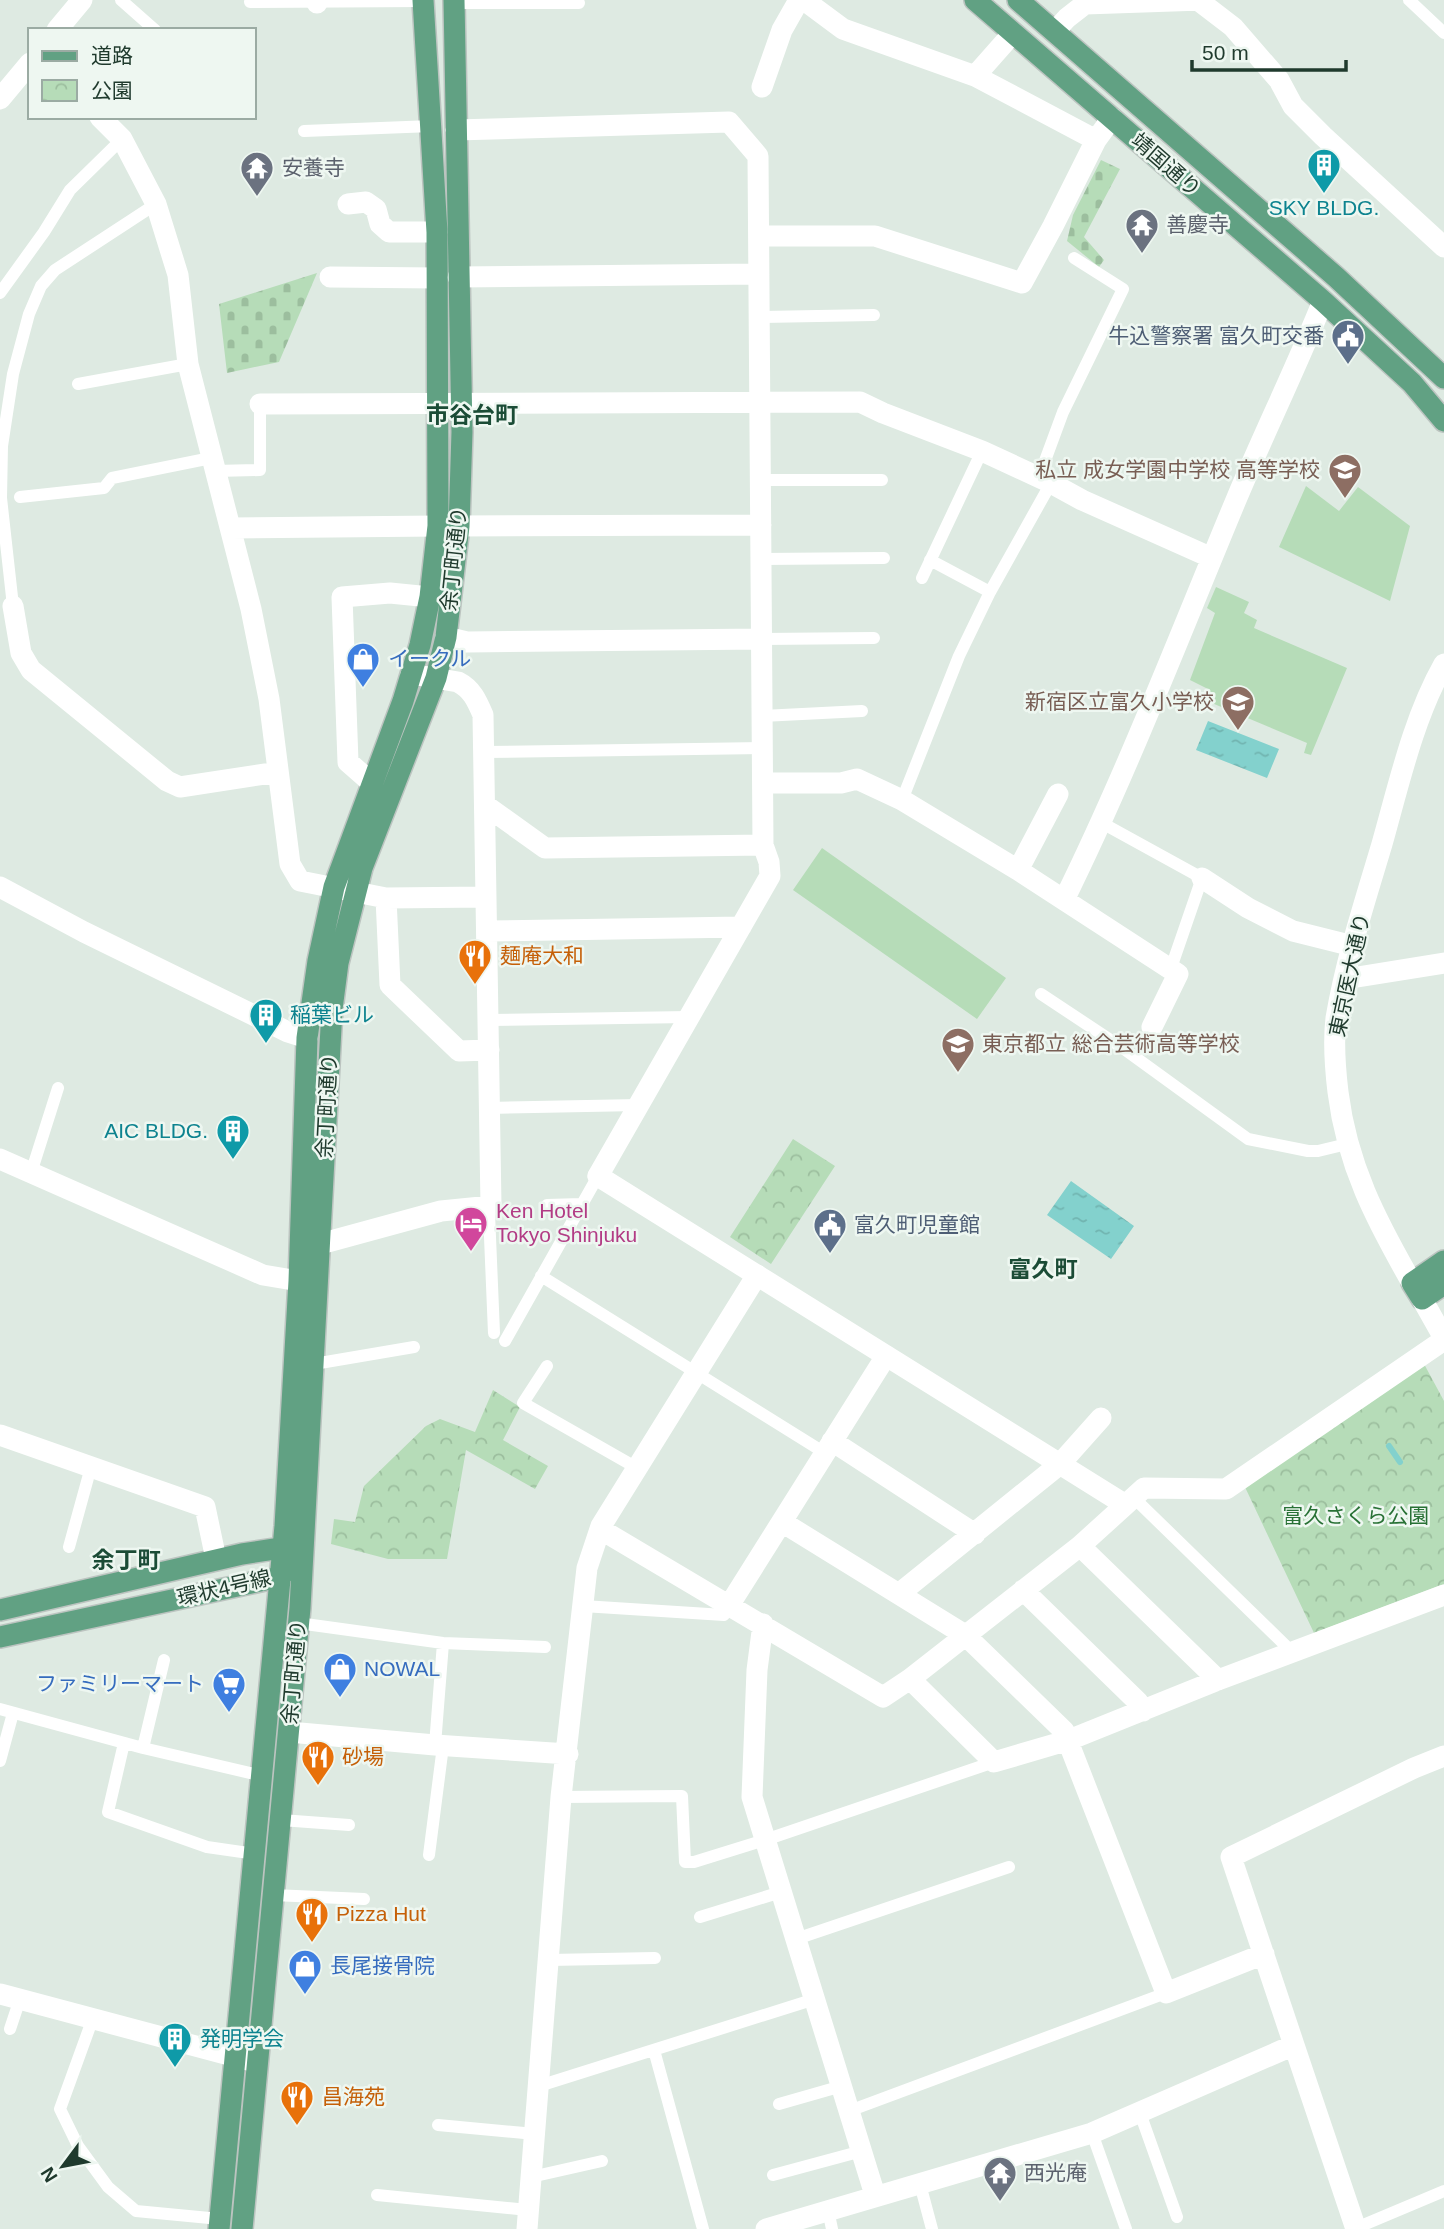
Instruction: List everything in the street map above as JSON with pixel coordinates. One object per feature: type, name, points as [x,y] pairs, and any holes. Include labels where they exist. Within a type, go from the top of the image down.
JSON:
[{"type":"main road","name":"靖国通り","points":[[975,0],[1323,301],[1412,383],[1444,421]]},
{"type":"main road","name":"靖国通り","points":[[1018,0],[1336,276],[1444,378]]},
{"type":"main road","name":"余丁町通り","points":[[220,2224],[256,1854],[279,1577],[299,1281],[307,1038],[318,961],[334,887],[420,645],[449,526],[462,432],[447,277],[436,232],[423,1]]},
{"type":"main road","name":"余丁町通り","points":[[242,2229],[298,1623],[332,1009],[338,963],[356,891],[436,678],[446,637],[449,526],[439,402],[456,130],[454,1]]},
{"type":"main road","points":[[1417,1291],[1444,1261]]},
{"type":"main road","points":[[1417,1291],[1444,1284]]},
{"type":"main road","name":"環状4号線","points":[[0,1610],[216,1559],[281,1548],[302,1558],[279,1577],[0,1637]]},
{"type":"street","points":[[59,28],[82,0]]},
{"type":"street","points":[[762,87],[782,30],[802,0],[843,29],[975,75],[1096,140]]},
{"type":"street","points":[[1055,31],[1085,4],[1201,1],[1233,27],[1279,80],[1293,106],[1444,247]]},
{"type":"street","points":[[975,75],[1013,33]]},
{"type":"street","points":[[0,99],[28,65]]},
{"type":"street","points":[[759,236],[875,236],[1022,283],[1054,226],[1096,140],[1112,118]]},
{"type":"street","points":[[102,119],[122,139],[156,204],[178,275],[188,364],[259,647],[289,864],[300,881],[386,898],[486,897]]},
{"type":"street","points":[[456,130],[729,122],[758,156],[763,845],[769,862],[770,876],[598,1176],[1060,1464],[1129,1500]]},
{"type":"street","points":[[348,204],[366,202],[376,209],[380,224],[389,232],[436,232]]},
{"type":"street","points":[[330,277],[759,275]]},
{"type":"street","points":[[1064,900],[1102,824],[1266,428],[1310,337],[1323,301]]},
{"type":"street","points":[[260,404],[860,402],[982,451],[1082,500],[1212,558]]},
{"type":"street","points":[[231,528],[761,525]]},
{"type":"street","points":[[372,783],[348,762],[342,597],[390,593],[430,597]]},
{"type":"street","points":[[13,606],[21,653],[31,670],[167,781],[180,787],[278,772]]},
{"type":"street","points":[[446,637],[467,642],[762,639]]},
{"type":"street","name":"東京医大通り","points":[[1444,664],[1429,690],[1353,946],[1336,1019],[1334,1060],[1347,1144],[1359,1181],[1383,1233],[1444,1339]]},
{"type":"street","points":[[320,1244],[441,1210],[484,1209],[491,1206],[483,715],[476,697],[464,685],[411,674]]},
{"type":"street","points":[[763,783],[841,783],[857,779],[902,800],[1018,870],[1178,974],[1152,1027]]},
{"type":"street","points":[[1018,870],[1058,794]]},
{"type":"street","points":[[485,805],[545,848],[763,845]]},
{"type":"street","points":[[1202,878],[1248,908],[1293,931],[1353,946]]},
{"type":"street","points":[[0,887],[84,932],[288,1032],[307,1038]]},
{"type":"street","points":[[386,898],[390,985],[459,1051],[489,1050]]},
{"type":"street","points":[[487,931],[741,927]]},
{"type":"street","points":[[1345,979],[1444,963]]},
{"type":"street","points":[[0,1159],[263,1275],[299,1281]]},
{"type":"street","points":[[528,2220],[561,1797],[568,1754],[587,1568],[600,1529],[757,1275]]},
{"type":"street","points":[[600,1529],[883,1697],[910,1679],[1080,1545],[1144,1488],[1226,1489],[1444,1339]]},
{"type":"street","points":[[730,1604],[886,1356]]},
{"type":"street","points":[[900,1593],[1060,1464],[1101,1418]]},
{"type":"street","points":[[0,1435],[205,1507],[216,1559]]},
{"type":"street","points":[[829,1447],[975,1534]]},
{"type":"street","points":[[782,1522],[965,1635],[1064,1731],[1166,1993],[1264,1954]]},
{"type":"street","points":[[1080,1545],[1218,1680]]},
{"type":"street","points":[[1023,1590],[1138,1702],[1143,1711]]},
{"type":"street","points":[[910,1679],[994,1762],[1069,1740],[1218,1680],[1444,1595]]},
{"type":"street","points":[[763,1624],[757,1670],[752,1797],[875,2195]]},
{"type":"street","points":[[289,1731],[568,1754]]},
{"type":"street","points":[[1356,2228],[1231,1857],[1413,1768],[1444,1756]]},
{"type":"street","points":[[10,1997],[258,2063]]},
{"type":"street","points":[[766,2229],[830,2219],[875,2195],[1092,2133],[1294,2045]]},
{"type":"lane","points":[[121,0],[153,28]]},
{"type":"lane","points":[[1409,0],[1444,33]]},
{"type":"lane","points":[[250,2],[423,1]]},
{"type":"lane","points":[[454,1],[579,3]]},
{"type":"lane","points":[[304,131],[432,126]]},
{"type":"lane","points":[[0,293],[44,232],[70,190],[122,139]]},
{"type":"lane","points":[[13,606],[1,499],[2,446],[13,374],[29,314],[41,286],[55,270],[156,204]]},
{"type":"lane","points":[[902,800],[958,656],[1045,480],[1063,412],[1123,289],[1074,258]]},
{"type":"lane","points":[[760,317],[874,315]]},
{"type":"lane","points":[[78,384],[188,364]]},
{"type":"lane","points":[[20,498],[104,488],[112,478],[213,464],[260,470],[260,404]]},
{"type":"lane","points":[[922,578],[982,451]]},
{"type":"lane","points":[[761,480],[882,480]]},
{"type":"lane","points":[[761,559],[884,558]]},
{"type":"lane","points":[[930,560],[990,592]]},
{"type":"lane","points":[[762,639],[874,638]]},
{"type":"lane","points":[[762,716],[862,711]]},
{"type":"lane","points":[[484,752],[763,748]]},
{"type":"lane","points":[[1102,824],[1202,878],[1171,968]]},
{"type":"lane","points":[[1041,994],[1124,1049],[1248,1139],[1308,1151],[1347,1144]]},
{"type":"lane","points":[[488,1020],[689,1017]]},
{"type":"lane","points":[[32,1173],[58,1088]]},
{"type":"lane","points":[[489,1108],[639,1105]]},
{"type":"lane","points":[[491,1206],[489,1213],[499,1337],[541,1276],[598,1176]]},
{"type":"lane","points":[[547,1205],[582,1204]]},
{"type":"lane","points":[[541,1276],[696,1373],[829,1447]]},
{"type":"lane","points":[[314,1364],[414,1347]]},
{"type":"lane","points":[[547,1366],[523,1403],[636,1468]]},
{"type":"lane","points":[[69,1547],[91,1467]]},
{"type":"lane","points":[[1129,1500],[1285,1645],[1289,1654]]},
{"type":"lane","points":[[583,1606],[724,1615],[730,1604]]},
{"type":"lane","points":[[298,1623],[443,1643],[545,1647]]},
{"type":"lane","points":[[429,1855],[439,1745],[443,1643]]},
{"type":"lane","points":[[143,1748],[164,1660]]},
{"type":"lane","points":[[0,1761],[6,1711],[143,1748],[263,1776]]},
{"type":"lane","points":[[124,1743],[108,1812],[207,1847],[256,1854]]},
{"type":"lane","points":[[561,1797],[682,1796],[685,1862],[694,1862],[994,1762]]},
{"type":"lane","points":[[281,1820],[349,1825]]},
{"type":"lane","points":[[796,1939],[1009,1867]]},
{"type":"lane","points":[[699,1916],[781,1892]]},
{"type":"lane","points":[[274,1895],[364,1899]]},
{"type":"lane","points":[[549,1960],[655,1958]]},
{"type":"lane","points":[[849,2111],[1166,1993]]},
{"type":"lane","points":[[10,1997],[10,2029]]},
{"type":"lane","points":[[539,2086],[815,1999]]},
{"type":"lane","points":[[93,2018],[60,2109],[78,2146],[108,2187],[136,2211],[220,2224]]},
{"type":"lane","points":[[654,2050],[703,2229]]},
{"type":"lane","points":[[779,2104],[842,2086]]},
{"type":"lane","points":[[1140,2113],[1177,2217]]},
{"type":"lane","points":[[438,2125],[535,2134]]},
{"type":"lane","points":[[1092,2133],[1126,2229]]},
{"type":"lane","points":[[773,2175],[862,2151]]},
{"type":"lane","points":[[531,2177],[602,2161]]},
{"type":"lane","points":[[920,2184],[932,2229]]},
{"type":"lane","points":[[1356,2228],[1444,2191]]},
{"type":"lane","points":[[377,2195],[528,2220]]},
{"type":"green space","points":[[1101,160],[1120,169],[1084,237],[1104,260],[1099,267],[1067,241],[1073,215]]},
{"type":"green space","points":[[317,273],[279,362],[227,373],[219,304]]},
{"type":"green space","points":[[1306,486],[1339,511],[1358,487],[1410,526],[1390,601],[1279,547]]},
{"type":"green space","points":[[1216,587],[1249,602],[1244,613],[1257,620],[1254,628],[1347,668],[1311,755],[1304,753],[1307,743],[1207,701],[1210,690],[1190,680],[1215,613],[1207,608]]},
{"type":"green space","points":[[822,848],[1006,978],[977,1019],[793,890]]},
{"type":"green space","points":[[793,1139],[835,1166],[771,1264],[730,1237]]},
{"type":"green space","name":"富久さくら公園","points":[[1423,1362],[1444,1401],[1444,1584],[1314,1633],[1244,1485]]},
{"type":"green space","points":[[493,1390],[520,1407],[503,1440],[548,1466],[535,1489],[466,1450],[447,1559],[388,1559],[331,1544],[334,1519],[355,1522],[364,1486],[426,1426],[440,1419],[475,1432]]},
{"type":"water","points":[[1208,721],[1279,749],[1267,778],[1196,750]]},
{"type":"water","points":[[1071,1181],[1134,1226],[1111,1259],[1047,1215]]},
{"type":"waterway","points":[[1389,1446],[1400,1462]]},
{"type":"place","name":"SKY BLDG.","points":[[1324,195]]},
{"type":"place","name":"安養寺","points":[[257,198]]},
{"type":"place","name":"善慶寺","points":[[1142,255]]},
{"type":"place","name":"牛込警察署 富久町交番","points":[[1348,366]]},
{"type":"place","name":"私立 成女学園中学校 高等学校","points":[[1345,500]]},
{"type":"place","name":"イークル","points":[[363,689]]},
{"type":"place","name":"新宿区立富久小学校","points":[[1238,732]]},
{"type":"place","name":"麺庵大和","points":[[475,986]]},
{"type":"place","name":"稲葉ビル","points":[[266,1045]]},
{"type":"place","name":"東京都立 総合芸術高等学校","points":[[958,1074]]},
{"type":"place","name":"AIC BLDG.","points":[[233,1161]]},
{"type":"place","name":"Ken Hotel Tokyo Shinjuku","points":[[471,1253]]},
{"type":"place","name":"富久町児童館","points":[[830,1255]]},
{"type":"place","name":"NOWAL","points":[[340,1699]]},
{"type":"place","name":"ファミリーマート","points":[[229,1714]]},
{"type":"place","name":"砂場","points":[[318,1787]]},
{"type":"place","name":"Pizza Hut","points":[[312,1944]]},
{"type":"place","name":"長尾接骨院","points":[[305,1996]]},
{"type":"place","name":"発明学会","points":[[175,2069]]},
{"type":"place","name":"昌海苑","points":[[297,2127]]},
{"type":"place","name":"西光庵","points":[[1000,2203]]},
{"type":"district","name":"市谷台町","points":[[472,415]]},
{"type":"district","name":"富久町","points":[[1043,1269]]},
{"type":"district","name":"余丁町","points":[[126,1560]]}]
